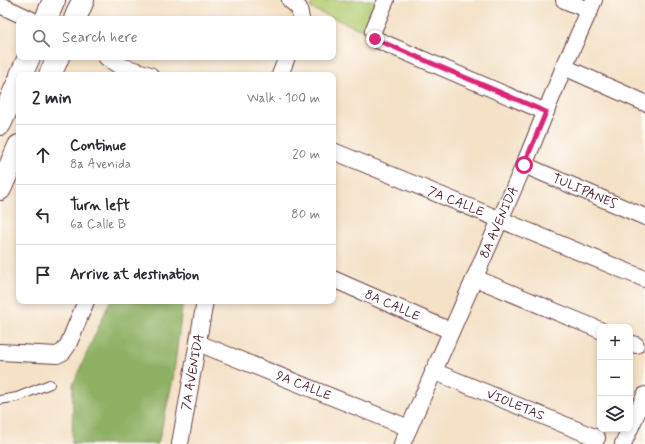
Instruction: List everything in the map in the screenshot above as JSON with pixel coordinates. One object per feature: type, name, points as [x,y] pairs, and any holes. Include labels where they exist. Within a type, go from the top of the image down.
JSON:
[{"type":"main road","points":[[47,16],[54,0]]},
{"type":"main road","points":[[76,16],[83,0]]},
{"type":"main road","points":[[23,72],[28,60]]},
{"type":"main road","points":[[51,72],[57,60]]},
{"type":"main road","points":[[0,124],[16,88]]},
{"type":"main road","points":[[0,189],[16,153]]},
{"type":"street","points":[[386,0],[373,31],[375,39],[546,112]]},
{"type":"street","points":[[564,0],[592,5]]},
{"type":"street","points":[[0,5],[24,16]]},
{"type":"street","name":"8A AVENIDA","points":[[402,444],[592,5]]},
{"type":"street","points":[[110,60],[118,65],[140,72]]},
{"type":"street","points":[[131,60],[149,72]]},
{"type":"street","points":[[281,72],[286,60]]},
{"type":"street","points":[[564,67],[645,103]]},
{"type":"street","name":"7A CALLE","points":[[336,152],[500,218],[645,279]]},
{"type":"street","name":"TULIPANES","points":[[524,165],[645,217]]},
{"type":"street","points":[[475,278],[597,329]]},
{"type":"street","name":"8A CALLE","points":[[336,280],[451,331]]},
{"type":"street","points":[[0,352],[57,355],[63,352],[68,346],[85,304]]},
{"type":"street","name":"7A AVENIDA","points":[[180,444],[205,304]]},
{"type":"street","name":"9A CALLE","points":[[198,343],[409,428]]},
{"type":"street","name":"VIOLETAS","points":[[433,371],[597,438]]},
{"type":"street","points":[[624,444],[645,394]]},
{"type":"lane","points":[[0,400],[17,397],[50,384]]},
{"type":"green space","points":[[314,0],[383,0],[369,33],[336,19],[336,16],[329,16],[310,8]]},
{"type":"green space","points":[[109,304],[183,304],[173,380],[158,444],[72,444],[73,384]]},
{"type":"route","points":[[375,39],[546,112],[524,165]]}]
